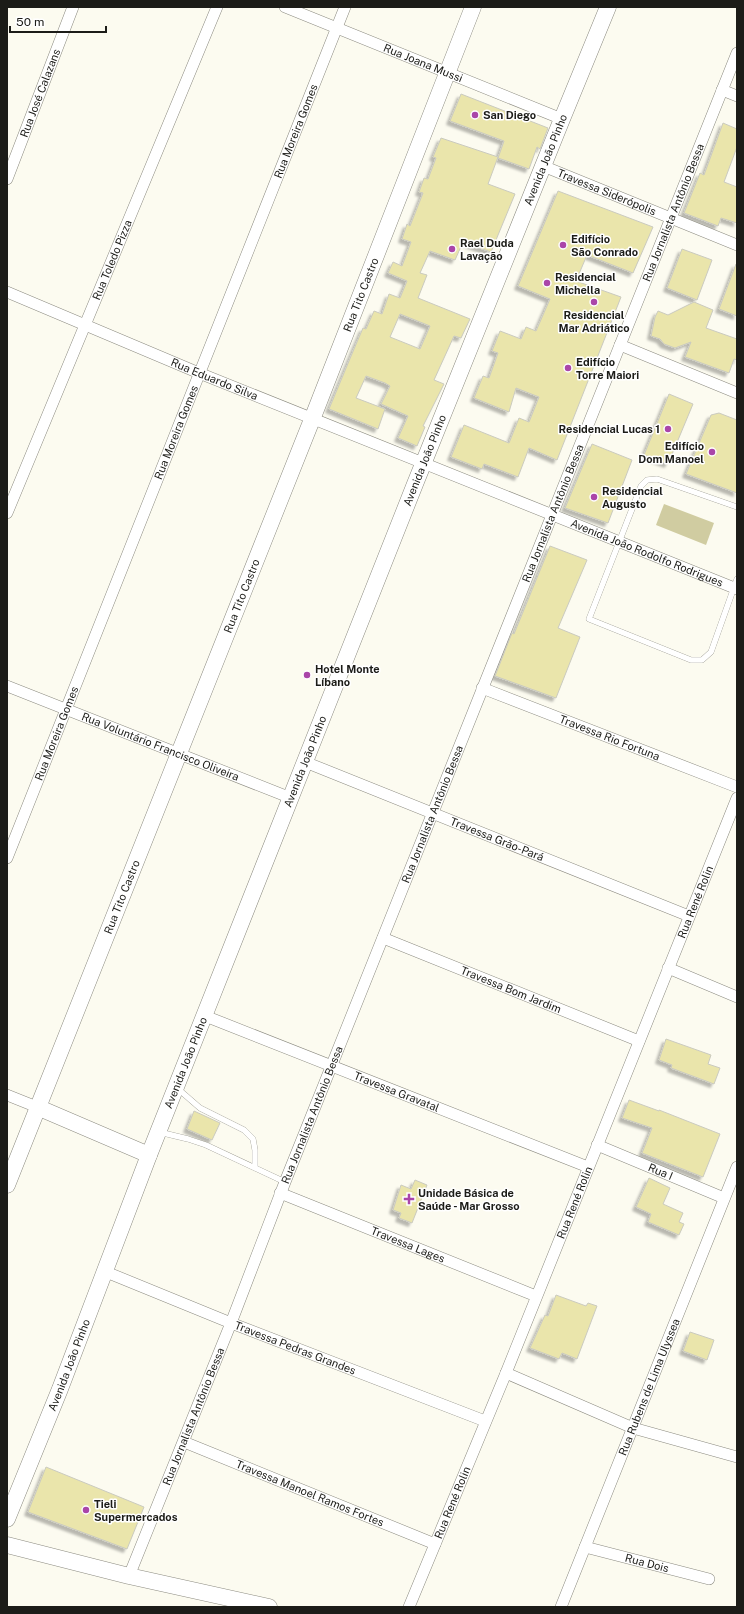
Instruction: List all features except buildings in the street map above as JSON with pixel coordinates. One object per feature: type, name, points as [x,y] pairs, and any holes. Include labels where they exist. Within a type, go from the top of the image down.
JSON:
[{"type":"main road","name":"Rua Tito Castro","points":[[7,1185],[313,417],[447,72],[474,7]]},
{"type":"main road","name":"Avenida João Pinho","points":[[7,1519],[106,1272],[158,1132],[305,762],[608,7]]},
{"type":"main road","points":[[37,1107],[150,1155]]},
{"type":"main road","points":[[7,1545],[129,1576],[269,1607]]},
{"type":"street","name":"Rua José Calazans","points":[[7,179],[73,7]]},
{"type":"street","name":"Rua Toledo Pizza","points":[[7,513],[217,7]]},
{"type":"street","name":"Rua Joana Mussi","points":[[285,7],[562,119]]},
{"type":"street","name":"Rua Moreira Gomes","points":[[7,858],[345,7]]},
{"type":"street","name":"Rua Jornalista Antônio Bessa","points":[[129,1576],[231,1323],[280,1193],[737,53]]},
{"type":"street","points":[[722,90],[737,96]]},
{"type":"street","name":"Travessa Siderópolis","points":[[543,166],[737,245]]},
{"type":"street","name":"Rua Eduardo Silva","points":[[7,292],[424,463]]},
{"type":"street","points":[[620,345],[737,393]]},
{"type":"street","name":"Avenida João Rodolfo Rodrigues","points":[[424,463],[618,542],[736,585]]},
{"type":"street","name":"Rua Voluntário Francisco Oliveira","points":[[7,686],[291,798]]},
{"type":"street","name":"Travessa Rio Fortuna","points":[[482,688],[737,787]]},
{"type":"street","name":"Travessa Grão-Pará","points":[[305,762],[688,916]]},
{"type":"street","name":"Rua René Rolin","points":[[409,1607],[506,1373],[688,916],[737,798]]},
{"type":"street","name":"Travessa Bom Jardim","points":[[383,938],[638,1041]]},
{"type":"street","points":[[668,968],[737,997]]},
{"type":"street","name":"Travessa Gravatal","points":[[205,1016],[588,1167]]},
{"type":"street","points":[[7,1094],[37,1107]]},
{"type":"street","name":"Rua I","points":[[597,1145],[724,1198]]},
{"type":"street","name":"Rua Rubens de Lima Ulyssea","points":[[561,1607],[737,1167]]},
{"type":"street","name":"Travessa Lages","points":[[280,1193],[536,1296]]},
{"type":"street","name":"Travessa Pedras Grandes","points":[[106,1272],[231,1323],[485,1421]]},
{"type":"street","points":[[506,1373],[632,1428],[737,1457]]},
{"type":"street","name":"Travessa Manoel Ramos Fortes","points":[[184,1442],[436,1544]]},
{"type":"street","name":"Rua Dois","points":[[585,1547],[709,1579]]},
{"type":"lane","points":[[736,585],[711,652],[702,660],[691,660],[589,619],[641,486],[647,480],[657,479],[737,508]]},
{"type":"lane","points":[[176,1088],[200,1108],[244,1130],[252,1139],[255,1150],[255,1166]]},
{"type":"lane","points":[[158,1132],[194,1141],[255,1166],[285,1182]]},
{"type":"shaded area","points":[[664,504],[714,523],[706,545],[656,525]]},
{"type":"place","name":"San Diego","points":[[475,115]]},
{"type":"place","name":"Edifício São Conrado","points":[[563,245]]},
{"type":"place","name":"Rael Duda Lavação","points":[[452,249]]},
{"type":"place","name":"Residencial Michella","points":[[547,283]]},
{"type":"place","name":"Residencial Mar Adriático","points":[[594,302]]},
{"type":"place","name":"Edifício Torre Maiori","points":[[568,368]]},
{"type":"place","name":"Residencial Lucas 1","points":[[668,429]]},
{"type":"place","name":"Edifício Dom Manoel","points":[[712,452]]},
{"type":"place","name":"Residencial Augusto","points":[[594,497]]},
{"type":"place","name":"Hotel Monte Líbano","points":[[307,675]]},
{"type":"place","name":"Unidade Básica de Saúde - Mar Grosso","points":[[409,1199]]},
{"type":"place","name":"Tieli Supermercados","points":[[86,1510]]}]
